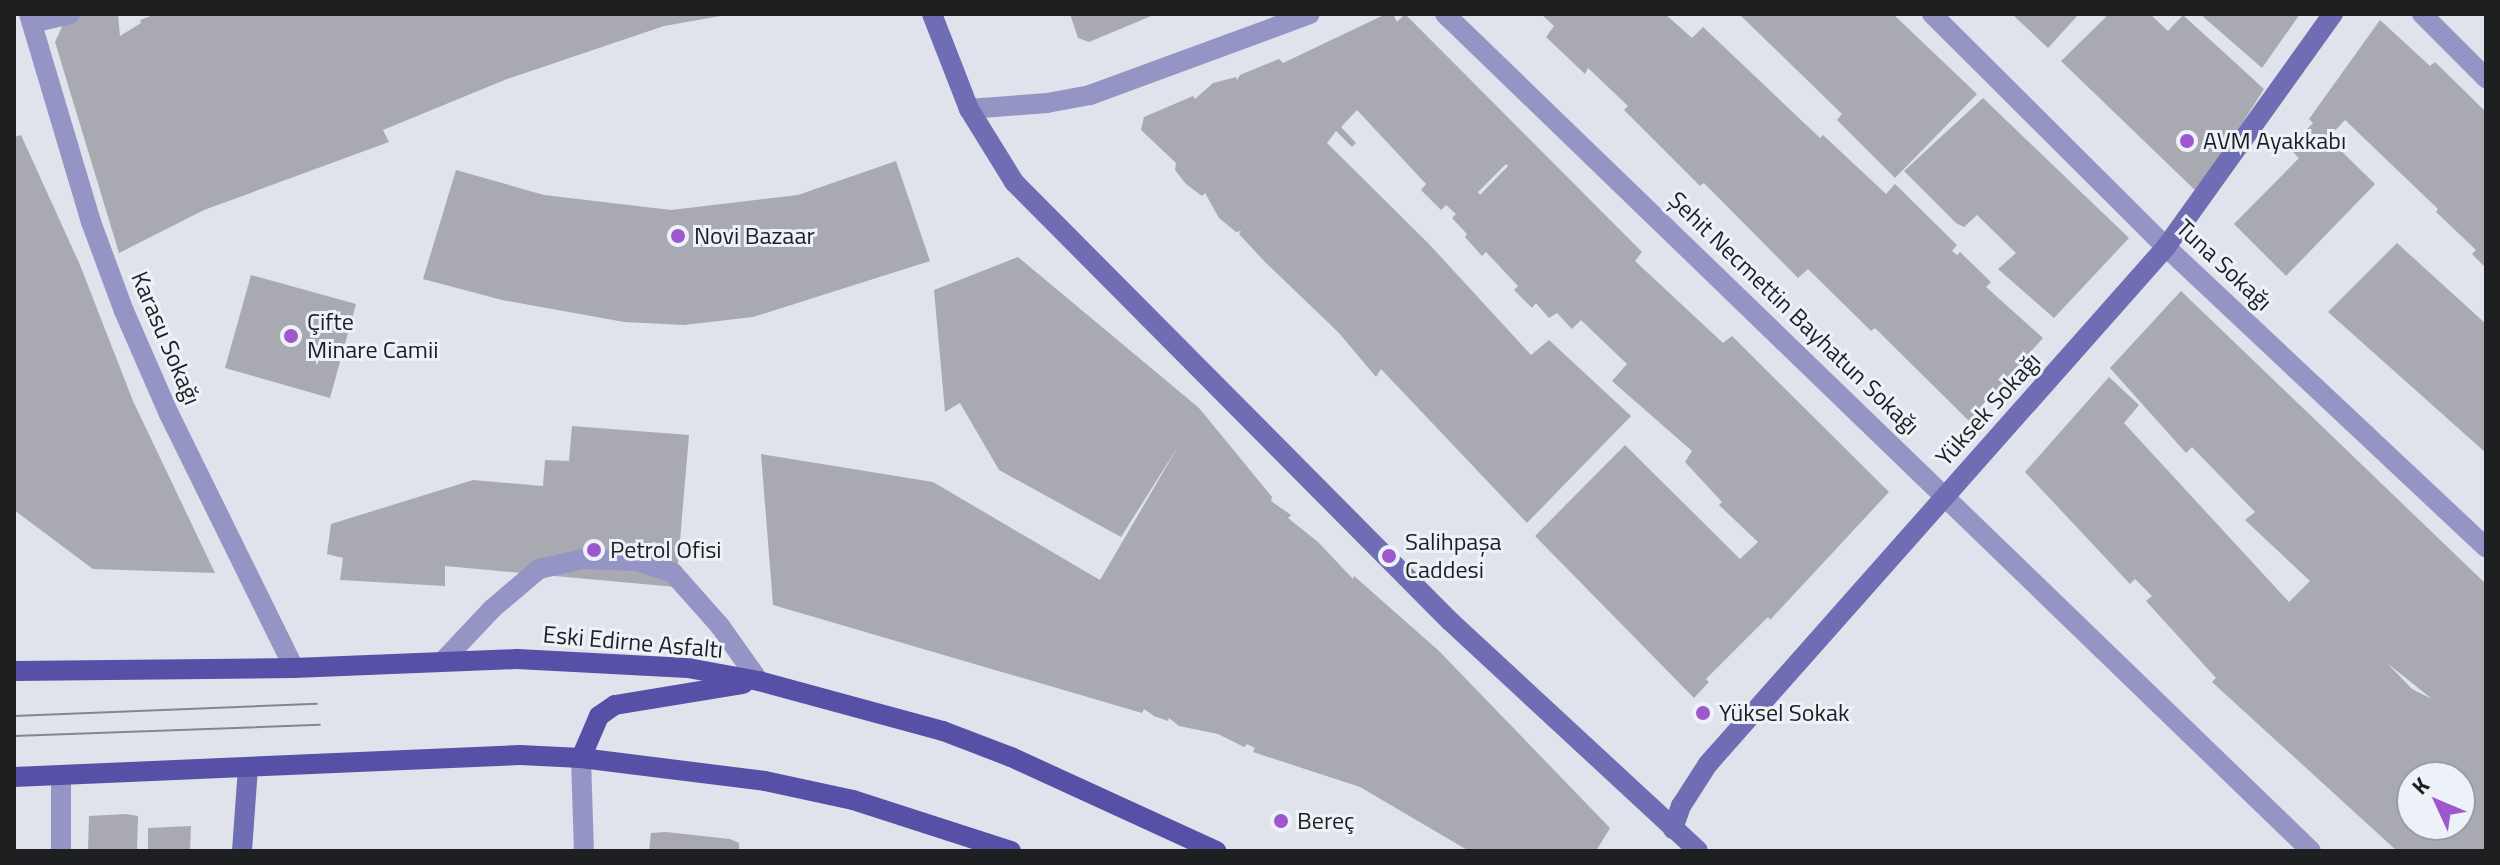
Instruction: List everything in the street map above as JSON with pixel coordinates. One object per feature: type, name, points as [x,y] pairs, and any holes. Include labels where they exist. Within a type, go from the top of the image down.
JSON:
[{"type":"main road","points":[[932,14],[969,109],[1014,182],[1450,621],[1698,851]]},
{"type":"main road","name":"Yüksek Sokağı","points":[[1673,829],[1681,806],[1708,764],[2166,247],[2333,14]]},
{"type":"main road","name":"Eski Edirne Asfaltı","points":[[14,671],[294,668],[517,659],[688,668],[759,681],[943,731],[1011,757],[1216,851]]},
{"type":"main road","points":[[581,758],[599,716],[615,705],[759,681]]},
{"type":"main road","points":[[14,777],[520,755],[581,758],[750,779],[824,794],[904,814],[1011,851]]},
{"type":"main road","points":[[242,851],[248,767]]},
{"type":"street","points":[[30,18],[70,14]]},
{"type":"street","points":[[969,109],[1047,103],[1090,95],[1310,14]]},
{"type":"street","name":"Şehit Necmettin Bayhatun Sokağı","points":[[1445,14],[1947,495],[2311,851]]},
{"type":"street","name":"Tuna Sokağı","points":[[1932,14],[2166,247],[2486,548]]},
{"type":"street","points":[[2422,14],[2486,78]]},
{"type":"street","name":"Karasu Sokağı","points":[[30,18],[91,222],[124,311],[169,414],[294,668]]},
{"type":"street","points":[[443,661],[492,609],[539,569],[583,559],[637,561],[673,573],[720,626],[759,681]]},
{"type":"street","points":[[581,758],[584,851]]},
{"type":"street","points":[[61,776],[61,851]]},
{"type":"building","points":[[87,14],[118,14],[120,36],[141,23],[140,20],[156,14],[732,14],[664,26],[507,79],[383,130],[389,142],[204,210],[119,253],[55,42],[65,20]]},
{"type":"building","points":[[1070,14],[1156,14],[1089,42],[1078,38]]},
{"type":"building","points":[[1386,14],[1393,14],[1397,22],[1405,14],[1642,252],[1635,261],[1723,343],[1732,336],[1889,492],[1770,620],[1768,617],[1706,679],[1709,682],[1694,698],[1535,536],[1625,445],[1740,559],[1758,542],[1719,505],[1722,502],[1685,462],[1692,451],[1612,381],[1627,364],[1581,320],[1572,329],[1557,313],[1549,318],[1536,303],[1532,308],[1514,290],[1518,286],[1486,252],[1482,256],[1465,237],[1467,234],[1452,218],[1456,214],[1446,205],[1441,210],[1421,190],[1426,184],[1357,110],[1341,127],[1356,143],[1352,147],[1336,131],[1327,143],[1429,244],[1531,355],[1549,340],[1631,416],[1527,523],[1381,369],[1376,377],[1339,333],[1239,234],[1241,231],[1236,232],[1219,218],[1205,193],[1202,196],[1186,184],[1175,170],[1176,163],[1141,130],[1144,117],[1193,96],[1195,99],[1213,83],[1236,77],[1237,80],[1240,75],[1279,59],[1283,63]],"holes":[[[1506,164],[1508,166],[1480,195],[1478,192]]]},
{"type":"building","points":[[1541,14],[1665,14],[1692,38],[1703,27],[1820,138],[1823,135],[1886,194],[1895,184],[1957,245],[1952,251],[1957,255],[1960,252],[1991,282],[1986,287],[2043,338],[1969,421],[1875,328],[1871,331],[1808,269],[1798,278],[1704,183],[1700,186],[1624,110],[1628,106],[1588,68],[1585,74],[1546,37],[1554,26]]},
{"type":"building","points":[[1739,14],[1893,14],[1977,94],[1895,178],[1837,120],[1842,114]]},
{"type":"building","points":[[2012,14],[2079,14],[2048,48]]},
{"type":"building","name":"AVM Ayakkabı","points":[[2102,14],[2150,14],[2168,31],[2183,15],[2264,89],[2198,193],[2061,61],[2106,17]]},
{"type":"building","points":[[2200,14],[2300,14],[2262,68]]},
{"type":"building","points":[[2380,20],[2430,66],[2435,62],[2486,112],[2486,268],[2472,254],[2476,250],[2436,212],[2438,209],[2345,120],[2328,138],[2375,184],[2286,276],[2234,224],[2299,158],[2289,148],[2313,123],[2309,119]]},
{"type":"building","points":[[1983,98],[2129,238],[2054,318],[1998,269],[2016,253],[1977,215],[1964,227],[1956,223],[1904,171]]},
{"type":"building","points":[[21,135],[80,265],[133,401],[215,573],[93,569],[14,510],[14,137]]},
{"type":"building","name":"Novi Bazaar","points":[[896,161],[930,261],[753,317],[684,325],[624,322],[502,300],[423,279],[456,170],[544,195],[671,210],[798,195]]},
{"type":"building","points":[[2397,243],[2486,324],[2486,453],[2328,312]]},
{"type":"building","points":[[1018,257],[1199,408],[1272,497],[1271,501],[1291,515],[1288,518],[1318,542],[1353,579],[1354,576],[1439,651],[1610,828],[1596,851],[1469,851],[1360,787],[1253,752],[1255,748],[1247,744],[1244,747],[1218,734],[1179,726],[1169,718],[1168,721],[1154,716],[1144,709],[1142,713],[773,605],[761,454],[933,482],[1100,580],[1179,445],[1121,537],[999,470],[960,403],[945,412],[934,290]]},
{"type":"building","name":"Çifte Minare Camii","points":[[251,275],[356,304],[330,398],[225,368]]},
{"type":"building","points":[[2181,291],[2486,584],[2484,851],[2397,851],[2212,682],[2216,678],[2146,601],[2152,596],[2135,579],[2130,584],[2025,472],[2109,377],[2139,405],[2124,423],[2289,602],[2310,581],[2245,520],[2255,512],[2192,447],[2186,453],[2110,368]],"holes":[[[2387,663],[2432,699],[2412,689]]]},
{"type":"building","points":[[572,426],[689,435],[676,587],[445,566],[445,586],[340,580],[343,558],[327,554],[331,524],[473,480],[543,486],[545,460],[569,461]]},
{"type":"building","points":[[89,816],[138,816],[137,851],[88,851]]},
{"type":"building","points":[[191,826],[190,851],[148,851],[148,828]]},
{"type":"building","points":[[651,833],[730,839],[739,843],[739,851],[649,851]]},
{"type":"tram line","points":[[14,716],[317,704]]},
{"type":"tram line","points":[[14,736],[320,725]]},
{"type":"place","name":"AVM Ayakkabı","points":[[2187,141]]},
{"type":"place","name":"Novi Bazaar","points":[[678,236]]},
{"type":"place","name":"Çifte Minare Camii","points":[[291,336]]},
{"type":"place","name":"Petrol Ofisi","points":[[594,550]]},
{"type":"place","name":"Salihpaşa Caddesi","points":[[1389,556]]},
{"type":"place","name":"Yüksel Sokak","points":[[1703,713]]},
{"type":"place","name":"Bereç","points":[[1281,821]]}]
